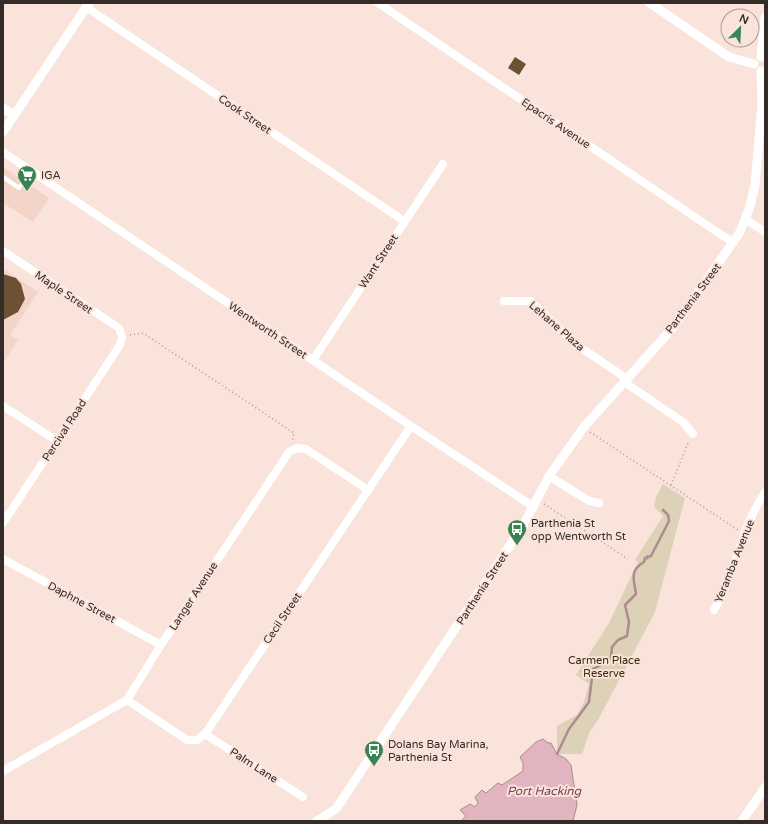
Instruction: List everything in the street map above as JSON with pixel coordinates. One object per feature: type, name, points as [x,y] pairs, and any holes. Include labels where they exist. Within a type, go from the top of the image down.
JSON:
[{"type":"street","name":"Epacris Avenue","points":[[378,3],[722,236],[734,242]]},
{"type":"street","points":[[650,3],[730,57],[760,68]]},
{"type":"street","points":[[3,132],[88,5]]},
{"type":"street","name":"Cook Street","points":[[88,5],[404,221]]},
{"type":"street","points":[[760,68],[757,58],[763,58],[765,18]]},
{"type":"street","name":"Parthenia Street","points":[[317,821],[336,809],[524,524],[549,476],[584,427],[624,380],[676,324],[734,242],[745,220],[753,196],[758,160],[762,104],[760,68]]},
{"type":"street","points":[[3,108],[14,115]]},
{"type":"street","name":"Wentworth Street","points":[[3,152],[410,426],[535,503]]},
{"type":"street","name":"Want Street","points":[[313,360],[443,164]]},
{"type":"street","points":[[745,220],[765,232]]},
{"type":"street","name":"Maple Street","points":[[3,251],[119,328],[122,336]]},
{"type":"street","name":"Lehane Plaza","points":[[504,301],[531,301],[574,343],[623,376],[627,384],[683,422],[693,434]]},
{"type":"street","name":"Percival Road","points":[[3,523],[120,345],[122,336]]},
{"type":"street","points":[[3,406],[57,441]]},
{"type":"street","name":"Cecil Street","points":[[205,734],[410,426]]},
{"type":"street","points":[[289,452],[297,448],[306,449],[368,490]]},
{"type":"street","name":"Langer Avenue","points":[[3,771],[127,700],[161,644],[289,452]]},
{"type":"street","points":[[549,476],[589,501],[599,503]]},
{"type":"street","name":"Yeramba Avenue","points":[[714,610],[723,594],[743,533],[765,492]]},
{"type":"street","name":"Daphne Street","points":[[3,559],[161,644]]},
{"type":"street","points":[[127,700],[187,740],[197,740],[205,734]]},
{"type":"street","name":"Palm Lane","points":[[205,734],[302,798]]},
{"type":"street","points":[[742,821],[765,787]]},
{"type":"lane","points":[[3,177],[20,188],[31,170]]},
{"type":"path","points":[[122,336],[143,333],[294,433],[289,452]]},
{"type":"path","points":[[584,427],[743,533]]},
{"type":"path","points":[[671,485],[693,434]]},
{"type":"path","points":[[535,503],[628,559]]},
{"type":"path","points":[[647,555],[648,561]]},
{"type":"shaded area","points":[[3,167],[49,198],[33,222],[3,203]]},
{"type":"shaded area","points":[[3,269],[38,292],[10,335],[18,340],[3,363]]},
{"type":"green space","name":"Carmen Place Reserve","points":[[663,484],[685,498],[655,612],[598,720],[590,731],[582,754],[557,754],[557,726],[577,715],[584,702],[589,684],[576,675],[609,623],[638,562],[635,560],[663,516],[654,507],[656,497]]},
{"type":"water","name":"Port Hacking","points":[[543,739],[548,743],[551,743],[557,754],[566,759],[571,765],[577,805],[573,821],[461,821],[466,816],[460,810],[470,804],[475,807],[478,803],[475,797],[482,790],[486,793],[498,783],[502,785],[523,771],[523,763],[520,757],[536,742]]},
{"type":"building","points":[[515,57],[526,64],[519,75],[508,68]]},
{"type":"building","points":[[3,274],[16,278],[21,284],[25,299],[18,312],[3,320]]},
{"type":"waterway","points":[[557,754],[569,729],[589,702],[593,669],[607,662],[611,657],[612,647],[618,640],[627,636],[629,622],[625,605],[636,594],[634,572],[639,565],[644,562],[645,558],[651,556],[669,521],[668,515],[663,510]]},
{"type":"place","name":"IGA","points":[[27,192]]},
{"type":"place","name":"Parthenia St opp Wentworth St","points":[[517,546]]},
{"type":"place","name":"Dolans Bay Marina, Parthenia St","points":[[374,767]]}]
